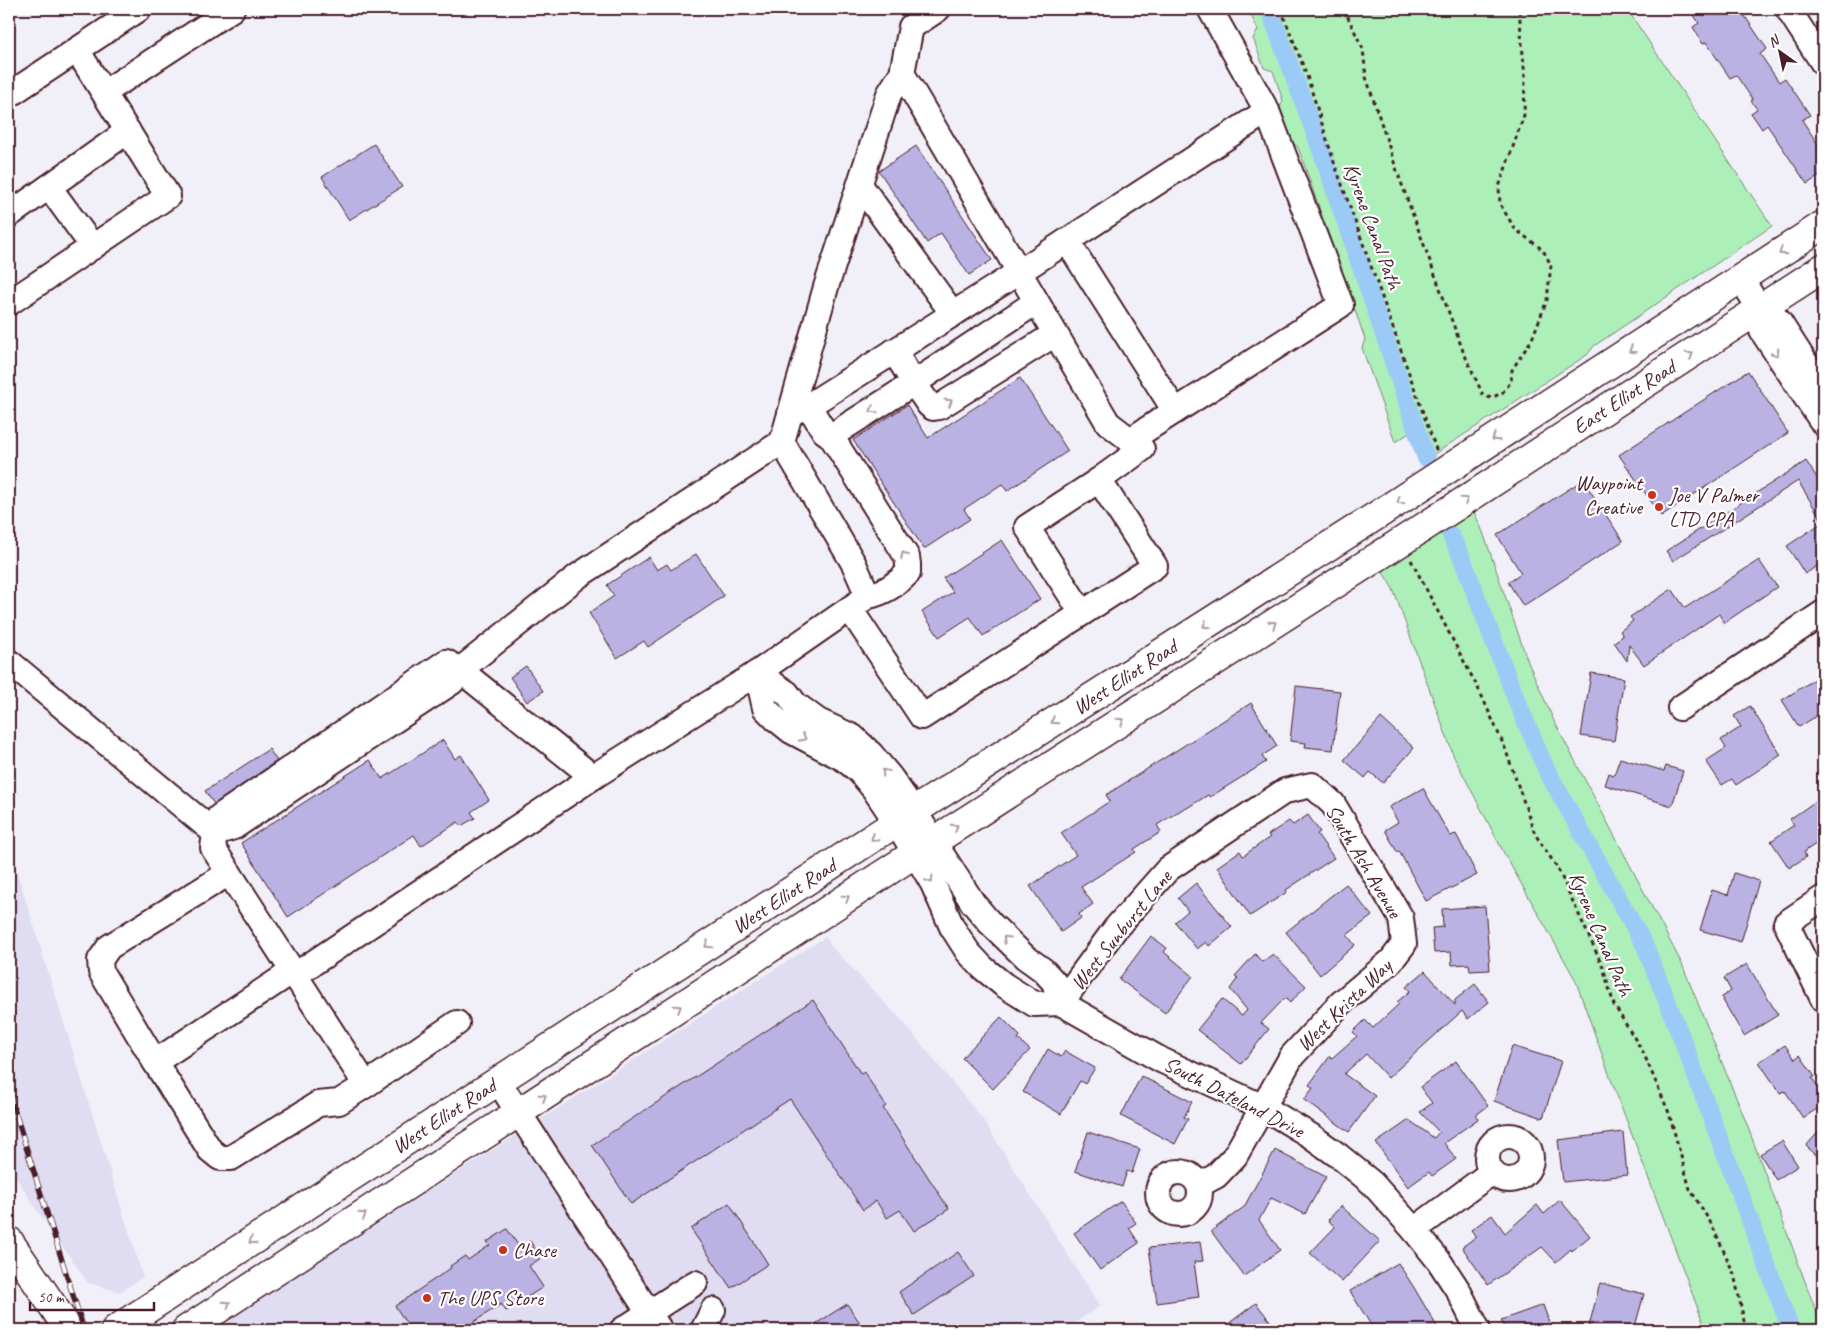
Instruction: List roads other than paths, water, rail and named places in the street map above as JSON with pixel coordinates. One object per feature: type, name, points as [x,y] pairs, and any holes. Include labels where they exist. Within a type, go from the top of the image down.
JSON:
[{"type":"main road","name":"East Elliot Road","points":[[1447,459],[1741,279],[1823,225]]},
{"type":"main road","name":"East Elliot Road","points":[[1424,526],[1823,268]]},
{"type":"main road","name":"West Elliot Road","points":[[115,1330],[905,817],[1447,459]]},
{"type":"main road","name":"West Elliot Road","points":[[186,1330],[923,848],[1424,526]]},
{"type":"main road","points":[[9,1241],[69,1330]]},
{"type":"street","points":[[9,94],[139,9]]},
{"type":"street","points":[[105,92],[232,9]]},
{"type":"street","points":[[460,670],[578,576],[782,442],[799,410],[826,287],[889,94],[902,72],[912,18],[938,9]]},
{"type":"street","points":[[1130,440],[1340,304],[1267,111],[1210,9]]},
{"type":"street","points":[[1788,9],[1823,63]]},
{"type":"street","points":[[9,303],[168,196],[105,92],[77,50]]},
{"type":"street","points":[[902,72],[1108,424],[1142,449],[1099,480],[1027,527],[1082,613]]},
{"type":"street","points":[[799,410],[1068,241],[1267,111]]},
{"type":"street","points":[[9,215],[128,131]]},
{"type":"street","points":[[860,185],[953,314]]},
{"type":"street","points":[[49,186],[93,247]]},
{"type":"street","points":[[1068,241],[1175,411]]},
{"type":"street","points":[[1741,279],[1760,309],[1778,320],[1823,390]]},
{"type":"street","points":[[831,436],[1036,302]]},
{"type":"street","points":[[1760,309],[1762,331],[1823,423]]},
{"type":"street","points":[[894,351],[929,405],[933,408],[939,408],[1055,334]]},
{"type":"street","points":[[155,1062],[593,777],[757,673],[859,602],[879,594],[898,583],[908,573],[907,557],[831,436],[799,410]]},
{"type":"street","points":[[782,442],[854,564],[859,602],[922,717],[1154,566],[1099,480]]},
{"type":"street","points":[[1680,708],[1823,613]]},
{"type":"street","points":[[9,662],[215,832]]},
{"type":"street","points":[[366,1085],[213,848],[215,832],[220,817],[446,662],[460,670],[593,777]]},
{"type":"street","points":[[757,673],[787,693],[795,704],[818,722],[853,737],[871,754],[891,778],[905,817],[923,848],[990,923],[1054,982],[1061,1003],[1034,1004],[1004,985],[983,968],[968,952],[952,927],[933,884],[923,848]]},
{"type":"street","name":"South Ash Avenue","points":[[1312,785],[1333,804],[1402,918],[1404,944]]},
{"type":"street","name":"West Sunburst Lane","points":[[1061,1003],[1116,929],[1168,869],[1285,791],[1312,785]]},
{"type":"street","points":[[229,873],[108,947],[100,960],[101,972],[155,1062],[210,1150],[220,1158],[231,1158],[318,1104],[339,1102],[457,1023]]},
{"type":"street","points":[[1823,898],[1786,923],[1823,999]]},
{"type":"street","name":"West Krista Way","points":[[1199,1185],[1216,1176],[1235,1156],[1292,1056],[1340,1003],[1391,961],[1404,944]]},
{"type":"street","name":"South Dateland Drive","points":[[1061,1003],[1161,1060],[1263,1107],[1311,1136],[1365,1178],[1414,1230],[1439,1261],[1458,1290],[1478,1330]]},
{"type":"street","points":[[498,1081],[654,1322]]},
{"type":"street","points":[[1414,1230],[1492,1172]]},
{"type":"street","points":[[622,1330],[654,1322],[695,1283]]},
{"type":"waterway","points":[[1269,9],[1320,147],[1426,458]]},
{"type":"waterway","points":[[1451,536],[1461,556],[1516,699],[1546,769],[1645,946],[1682,1039],[1791,1330]]},
{"type":"railway","points":[[9,1093],[84,1330]]},
{"type":"place","name":"Waypoint Creative","points":[[1652,495]]},
{"type":"place","name":"Joe V Palmer LTD CPA","points":[[1659,507]]},
{"type":"place","name":"Chase","points":[[503,1250]]},
{"type":"place","name":"The UPS Store","points":[[427,1298]]}]
